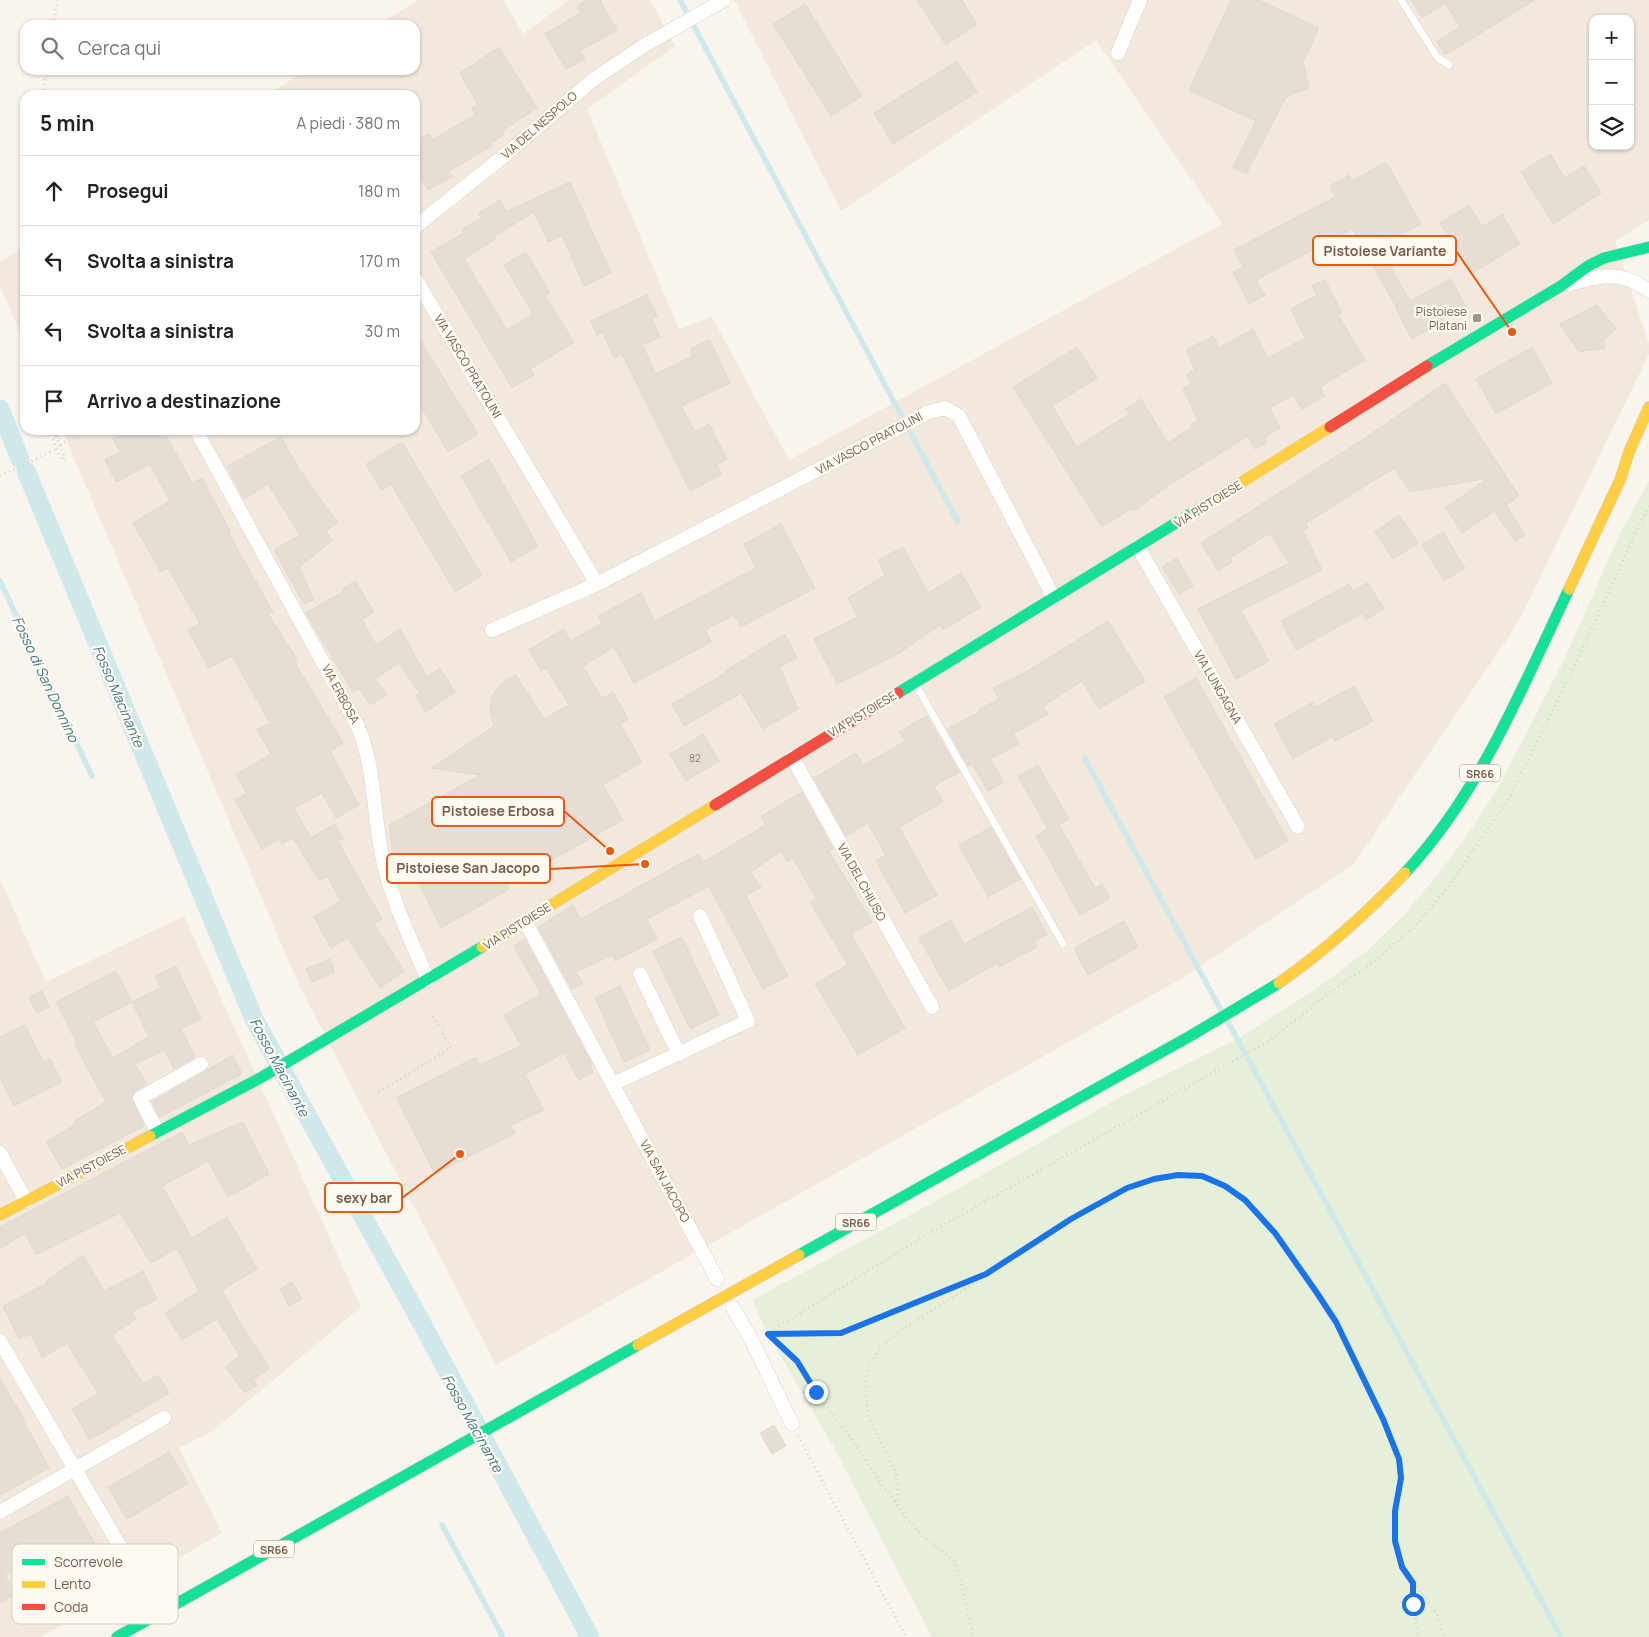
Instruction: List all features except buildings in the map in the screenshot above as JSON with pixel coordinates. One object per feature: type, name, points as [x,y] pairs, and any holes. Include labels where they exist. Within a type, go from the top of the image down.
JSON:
[{"type":"main road","name":"VIA PISTOIESE","points":[[0,1215],[262,1077],[428,980],[1138,547],[1491,326],[1561,286],[1597,261],[1649,247]]},
{"type":"main road","name":"SR66","points":[[1620,480],[1628,452],[1649,407]]},
{"type":"main road","name":"SR66","points":[[178,1603],[1252,1001],[1323,952],[1373,907],[1429,847],[1450,819],[1497,742],[1620,480],[1649,437]]},
{"type":"main road","name":"SR66","points":[[117,1637],[140,1624]]},
{"type":"street","points":[[1118,53],[1140,0]]},
{"type":"street","name":"VIA DEL NESPOLO","points":[[420,223],[505,155],[588,83],[669,31],[720,2]]},
{"type":"street","name":"VIA PISTOIESE","points":[[1561,286],[1595,277],[1615,276],[1636,282],[1649,290]]},
{"type":"street","name":"VIA VASCO PRATOLINI","points":[[420,286],[597,584]]},
{"type":"street","name":"VIA VASCO PRATOLINI","points":[[492,630],[597,584],[940,408],[950,409],[959,416],[1054,598]]},
{"type":"street","name":"VIA ERBOSA","points":[[199,435],[242,509],[360,730],[373,782],[381,850],[394,902],[428,980]]},
{"type":"street","name":"VIA LUNGAGNA","points":[[1138,547],[1298,827]]},
{"type":"street","name":"VIA DEL CHIUSO","points":[[792,757],[932,1006]]},
{"type":"street","points":[[612,1084],[748,1021],[700,916]]},
{"type":"street","name":"VIA SAN JACOPO","points":[[525,921],[717,1279]]},
{"type":"street","points":[[640,974],[678,1054]]},
{"type":"street","points":[[157,1131],[140,1098],[201,1064]]},
{"type":"street","points":[[0,1153],[26,1201]]},
{"type":"street","points":[[732,1308],[751,1340],[792,1424]]},
{"type":"street","points":[[0,1340],[119,1544]]},
{"type":"street","points":[[0,1512],[164,1418]]},
{"type":"lane","points":[[1401,0],[1437,57],[1450,65]]},
{"type":"lane","points":[[915,682],[1063,944]]},
{"type":"path","points":[[54,20],[58,0]]},
{"type":"path","points":[[44,90],[46,75]]},
{"type":"path","points":[[50,435],[61,460],[66,458],[56,435]]},
{"type":"path","points":[[60,445],[77,435]]},
{"type":"path","points":[[0,476],[56,449]]},
{"type":"path","points":[[379,1092],[451,1048],[432,1014]]},
{"type":"path","points":[[751,1340],[768,1334],[938,1228],[1272,1039]]},
{"type":"path","points":[[898,1505],[898,1484],[894,1468],[869,1418],[866,1375],[877,1352],[898,1332],[960,1293],[986,1274],[1071,1219],[1127,1188],[1154,1179],[1178,1175],[1202,1176],[1225,1186],[1245,1200],[1275,1233],[1336,1322],[1383,1419],[1399,1459],[1401,1478],[1395,1511],[1395,1541],[1402,1567],[1437,1614],[1444,1637]]},
{"type":"path","points":[[768,1334],[841,1333],[986,1274]]},
{"type":"path","points":[[768,1334],[797,1361],[816,1392],[860,1450],[877,1478],[916,1530],[954,1561],[960,1572],[973,1637]]},
{"type":"path","points":[[792,1424],[906,1637]]},
{"type":"path","points":[[1413,1583],[1413,1604],[1418,1637]]},
{"type":"shaded area","points":[[418,0],[503,0],[523,34],[569,0],[650,0],[675,46],[587,109],[679,329],[712,317],[789,460],[1222,224],[1096,40],[841,211],[734,0],[1649,0],[1649,220],[1615,241],[1649,344],[1649,354],[1518,623],[1354,864],[1184,977],[496,1365],[299,985],[64,435],[420,435],[420,90],[275,90],[299,75],[420,75],[420,20],[386,20]]},
{"type":"shaded area","points":[[20,250],[20,332],[0,286],[0,262]]},
{"type":"shaded area","points":[[0,879],[46,982],[184,916],[361,1307],[211,1432],[179,1448],[222,1533],[178,1558],[178,1544],[12,1544],[12,1624],[64,1624],[41,1637],[0,1637]]},
{"type":"green space","points":[[1649,481],[1649,1637],[932,1637],[833,1446],[768,1334],[752,1300],[925,1207],[1115,1100],[1237,1039],[1316,989],[1368,950],[1404,915],[1438,874],[1466,837],[1498,788],[1564,660],[1620,533]]},
{"type":"waterway","points":[[680,0],[958,522]]},
{"type":"waterway","name":"Fosso Macinante","points":[[0,409],[20,459]]},
{"type":"waterway","name":"Fosso Macinante","points":[[26,471],[254,1019],[420,1320],[590,1637]]},
{"type":"waterway","name":"Fosso di San Donnino","points":[[0,581],[92,776]]},
{"type":"waterway","points":[[1085,759],[1222,1012]]},
{"type":"waterway","points":[[1227,1020],[1561,1637]]},
{"type":"waterway","points":[[442,1525],[503,1637]]},
{"type":"traffic: fast","points":[[1427,366],[1561,286],[1588,266],[1604,258],[1649,247]]},
{"type":"traffic: fast","points":[[898,693],[1202,507]]},
{"type":"traffic: fast","points":[[1405,873],[1432,841],[1478,773],[1516,701],[1569,589]]},
{"type":"traffic: fast","points":[[150,1136],[262,1077],[482,947]]},
{"type":"traffic: fast","points":[[799,1255],[1192,1035],[1279,983]]},
{"type":"traffic: fast","points":[[178,1603],[638,1345]]},
{"type":"traffic: fast","points":[[117,1637],[140,1624]]},
{"type":"traffic: slow","points":[[1569,589],[1620,480],[1629,452],[1649,407]]},
{"type":"traffic: slow","points":[[1202,507],[1330,427]]},
{"type":"traffic: slow","points":[[482,947],[715,805]]},
{"type":"traffic: slow","points":[[1279,983],[1345,931],[1405,873]]},
{"type":"traffic: slow","points":[[0,1215],[150,1136]]},
{"type":"traffic: slow","points":[[638,1345],[799,1255]]},
{"type":"traffic: jam","points":[[1330,427],[1427,366]]},
{"type":"traffic: jam","points":[[715,805],[898,693]]},
{"type":"place","name":"Pistoiese Platani","points":[[1477,318]]},
{"type":"place","name":"Pistoiese Variante","points":[[1512,332]]},
{"type":"place","name":"Pistoiese Erbosa","points":[[610,851]]},
{"type":"place","name":"Pistoiese San Jacopo","points":[[645,864]]},
{"type":"place","name":"sexy bar","points":[[460,1154]]},
{"type":"route","points":[[816,1392],[797,1361],[768,1334],[841,1333],[986,1274],[1071,1219],[1127,1188],[1154,1179],[1178,1175],[1202,1176],[1225,1186],[1245,1200],[1275,1233],[1336,1322],[1357,1364],[1383,1419],[1399,1459],[1401,1478],[1395,1511],[1395,1541],[1402,1567],[1413,1583],[1413,1604]]}]
